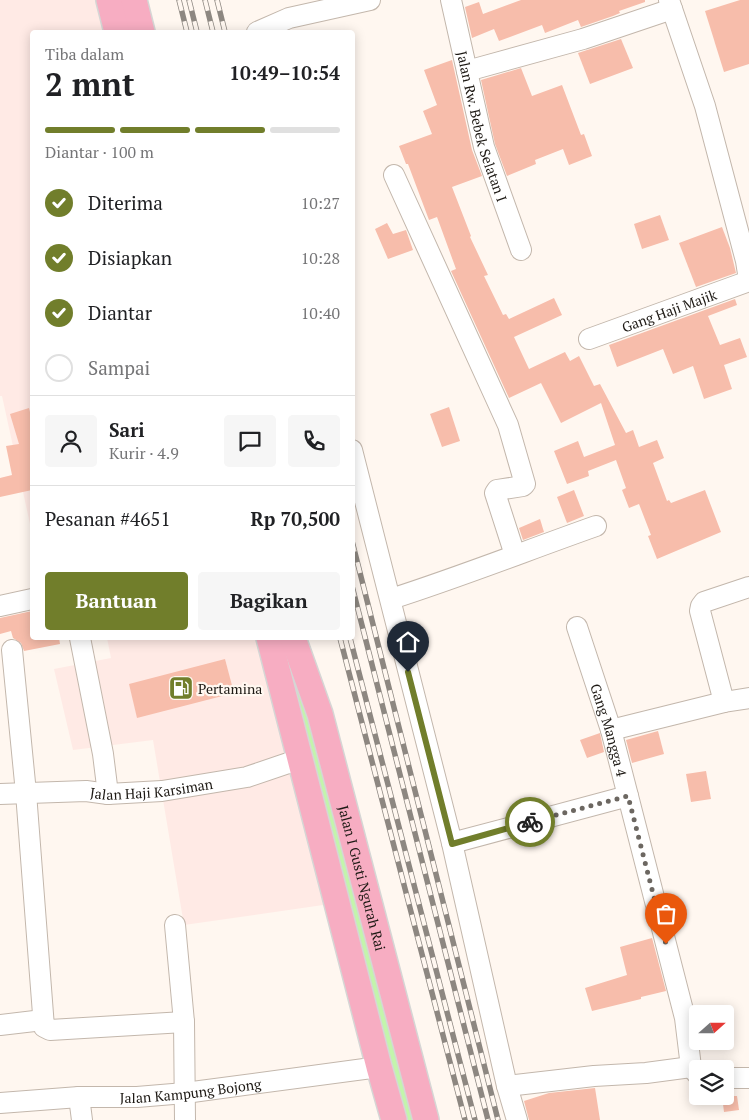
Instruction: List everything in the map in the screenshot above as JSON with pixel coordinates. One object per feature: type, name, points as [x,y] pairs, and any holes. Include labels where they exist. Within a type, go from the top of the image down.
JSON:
[{"type":"main road","points":[[113,18],[138,15]]},
{"type":"main road","points":[[270,640],[394,1120]]},
{"type":"main road","name":"Jalan I Gusti Ngurah Rai","points":[[294,640],[320,714],[426,1120]]},
{"type":"street","points":[[262,30],[289,18],[370,0]]},
{"type":"street","name":"Jalan Rw. Bebek Selatan I","points":[[450,0],[484,147],[520,250]]},
{"type":"street","points":[[467,71],[583,39],[670,4],[705,106],[748,270]]},
{"type":"street","points":[[394,175],[508,425],[525,484],[523,486],[497,490],[495,493],[515,555]]},
{"type":"street","name":"Gang Haji Majik","points":[[588,339],[748,270]]},
{"type":"street","points":[[355,461],[452,844],[507,1086],[517,1120]]},
{"type":"street","points":[[391,599],[454,579],[596,526]]},
{"type":"street","points":[[724,702],[700,611],[701,606],[704,602],[749,588]]},
{"type":"street","points":[[0,606],[30,599]]},
{"type":"street","name":"Gang Mangga 4","points":[[577,627],[610,730],[628,796],[685,1018],[692,1060]]},
{"type":"street","points":[[80,640],[103,754],[108,794]]},
{"type":"street","points":[[12,650],[26,794],[44,1027],[48,1030],[110,1028],[184,1022]]},
{"type":"street","points":[[610,730],[724,702],[749,698]]},
{"type":"street","name":"Jalan Haji Karsiman","points":[[0,794],[86,791],[108,794],[162,791],[247,777],[300,759]]},
{"type":"street","points":[[452,844],[628,796]]},
{"type":"street","points":[[175,925],[184,1022],[186,1120]]},
{"type":"street","points":[[0,1024],[43,1020]]},
{"type":"street","name":"Jalan Kampung Bojong","points":[[0,1103],[79,1097],[137,1097],[185,1094],[379,1067]]},
{"type":"street","points":[[507,1086],[594,1076],[689,1071]]},
{"type":"street","points":[[734,1078],[749,1078]]},
{"type":"street","points":[[79,1097],[82,1120]]},
{"type":"shaded area","points":[[0,0],[109,0],[116,30],[30,30],[30,524],[2,396],[0,396]]},
{"type":"shaded area","points":[[107,640],[270,640],[337,903],[184,925],[153,740],[73,750],[54,669],[111,658]]},
{"type":"green space","points":[[270,640],[294,640],[426,1120],[394,1120]]},
{"type":"building","points":[[521,0],[645,0],[645,2],[581,27],[578,20],[545,33],[542,25],[499,41],[494,29],[472,38],[465,7],[479,2],[483,14]]},
{"type":"building","points":[[740,0],[749,0],[749,64],[724,72],[705,11]]},
{"type":"building","points":[[621,39],[633,68],[590,84],[578,53]]},
{"type":"building","points":[[452,60],[472,150],[482,176],[452,187],[470,237],[488,275],[484,276],[503,315],[506,314],[509,319],[554,298],[562,315],[514,337],[529,369],[565,352],[570,361],[579,356],[594,386],[600,384],[626,433],[633,430],[639,447],[657,440],[664,458],[653,463],[667,501],[669,500],[671,503],[705,490],[721,532],[657,559],[648,536],[651,535],[639,504],[629,508],[622,490],[626,488],[616,460],[588,471],[589,476],[567,484],[554,451],[578,441],[584,457],[615,445],[601,403],[561,423],[541,383],[509,398],[451,271],[456,269],[437,217],[429,220],[408,164],[406,164],[399,146],[432,134],[423,111],[437,105],[424,70]]},
{"type":"building","points":[[521,68],[532,96],[562,85],[581,135],[584,134],[592,156],[569,165],[563,149],[535,160],[536,164],[507,176],[495,144],[481,80]]},
{"type":"building","points":[[660,215],[669,240],[642,249],[634,224]]},
{"type":"building","points":[[387,223],[393,234],[406,230],[413,250],[388,259],[375,229]]},
{"type":"building","points":[[722,227],[730,248],[736,273],[696,287],[679,243]]},
{"type":"building","points":[[735,299],[737,305],[708,316],[720,345],[740,338],[747,357],[724,365],[732,389],[704,399],[693,366],[673,374],[663,349],[617,367],[609,345]]},
{"type":"building","points":[[449,407],[460,441],[442,447],[430,414]]},
{"type":"building","points":[[29,408],[30,490],[0,497],[0,478],[12,475],[6,446],[19,444],[10,414]]},
{"type":"building","points":[[574,490],[584,516],[567,523],[557,497]]},
{"type":"building","points":[[540,519],[544,532],[523,540],[519,528]]},
{"type":"building","points":[[30,611],[30,640],[59,640],[60,644],[24,651],[21,643],[13,638],[11,631],[0,634],[0,618]]},
{"type":"building","name":"Pertamina","points":[[225,659],[234,693],[137,718],[129,684]]},
{"type":"building","points":[[658,731],[664,754],[632,763],[626,740]]},
{"type":"building","points":[[600,733],[604,752],[587,758],[580,740]]},
{"type":"building","points":[[706,771],[711,799],[691,802],[686,774]]},
{"type":"building","points":[[652,938],[666,991],[592,1011],[585,988],[627,975],[620,947]]},
{"type":"building","points":[[595,1088],[600,1120],[529,1120],[524,1101],[549,1093]]},
{"type":"building","points":[[734,1096],[737,1096],[739,1110],[724,1112],[723,1105],[734,1105]]},
{"type":"railway","points":[[179,0],[186,30]]},
{"type":"railway","points":[[189,0],[196,30]]},
{"type":"railway","points":[[205,0],[212,30]]},
{"type":"railway","points":[[217,0],[224,30]]},
{"type":"railway","points":[[355,553],[498,1120]]},
{"type":"railway","points":[[355,598],[488,1120]]},
{"type":"railway","points":[[341,640],[465,1120]]},
{"type":"railway","points":[[351,640],[475,1120]]},
{"type":"way so far","points":[[530,822],[628,796],[666,944]]},
{"type":"place","name":"Pertamina","points":[[181,688]]},
{"type":"route","points":[[408,672],[452,844],[530,822]]}]
